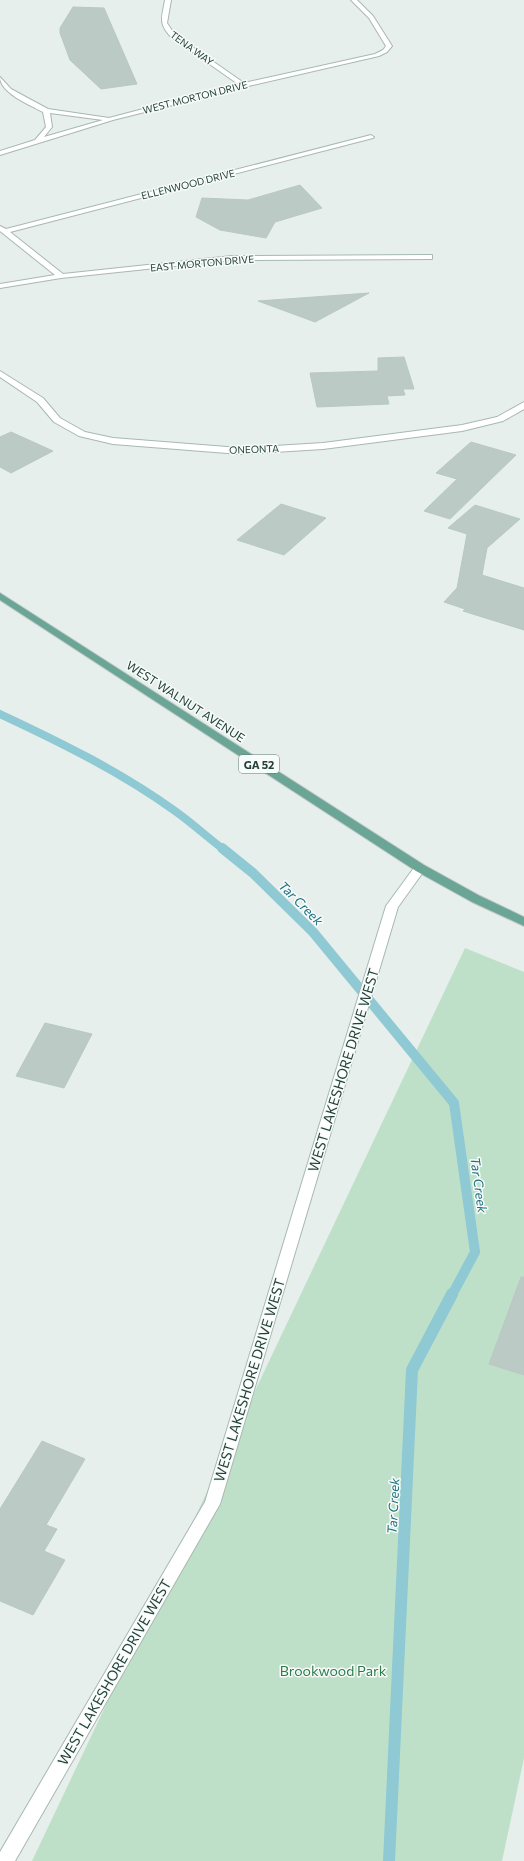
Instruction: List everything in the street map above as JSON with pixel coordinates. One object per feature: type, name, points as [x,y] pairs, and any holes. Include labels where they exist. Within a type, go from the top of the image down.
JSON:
[{"type":"main road","name":"WEST WALNUT AVENUE","points":[[0,596],[420,868],[476,899],[524,922]]},
{"type":"street","name":"TENA WAY","points":[[168,0],[163,22],[165,28],[173,36],[243,85]]},
{"type":"street","name":"WEST MORTON DRIVE","points":[[0,153],[111,119],[243,85],[364,59],[385,51],[389,46],[388,42],[381,35],[371,17],[354,0]]},
{"type":"street","points":[[0,79],[9,90],[46,111],[111,119]]},
{"type":"street","points":[[37,142],[49,127],[46,111]]},
{"type":"street","name":"ELLENWOOD DRIVE","points":[[3,229],[372,138]]},
{"type":"street","points":[[3,229],[61,276]]},
{"type":"street","name":"EAST MORTON DRIVE","points":[[0,286],[61,276],[232,258],[429,257]]},
{"type":"street","name":"ONEONTA","points":[[0,373],[40,400],[57,420],[82,434],[113,442],[240,451],[323,446],[462,428],[500,419],[524,404]]},
{"type":"street","name":"WEST LAKESHORE DRIVE WEST","points":[[5,1861],[212,1504],[392,906],[420,868]]},
{"type":"green space","name":"Brookwood Park","points":[[465,948],[524,972],[524,1758],[502,1861],[32,1861]]},
{"type":"building","points":[[73,7],[104,8],[137,84],[101,89],[70,60],[60,33],[60,28]]},
{"type":"building","points":[[300,185],[322,208],[275,222],[266,238],[220,230],[196,217],[202,198],[248,200]]},
{"type":"building","points":[[369,293],[315,322],[258,301]]},
{"type":"building","points":[[404,357],[414,389],[403,389],[405,395],[387,396],[389,404],[317,407],[310,373],[378,371],[378,358]]},
{"type":"building","points":[[11,432],[53,451],[11,473],[0,467],[0,437]]},
{"type":"building","points":[[471,442],[516,455],[450,519],[424,511],[457,479],[436,473]]},
{"type":"building","points":[[281,504],[326,518],[284,555],[237,540]]},
{"type":"building","points":[[475,505],[520,519],[487,548],[482,575],[524,588],[524,630],[463,611],[465,609],[444,602],[457,588],[467,534],[448,528]]},
{"type":"building","points":[[45,1023],[92,1034],[64,1088],[16,1076]]},
{"type":"building","points":[[521,1277],[524,1277],[524,1375],[489,1364]]},
{"type":"building","points":[[42,1441],[85,1459],[46,1525],[57,1529],[44,1551],[65,1560],[33,1615],[0,1601],[0,1509]]},
{"type":"waterway","name":"Tar Creek","points":[[0,714],[45,735],[133,783],[181,816],[223,849]]},
{"type":"waterway","name":"Tar Creek","points":[[222,848],[253,873],[313,932],[454,1103],[475,1252],[452,1295]]},
{"type":"waterway","name":"Tar Creek","points":[[389,1861],[412,1370],[452,1294]]}]
